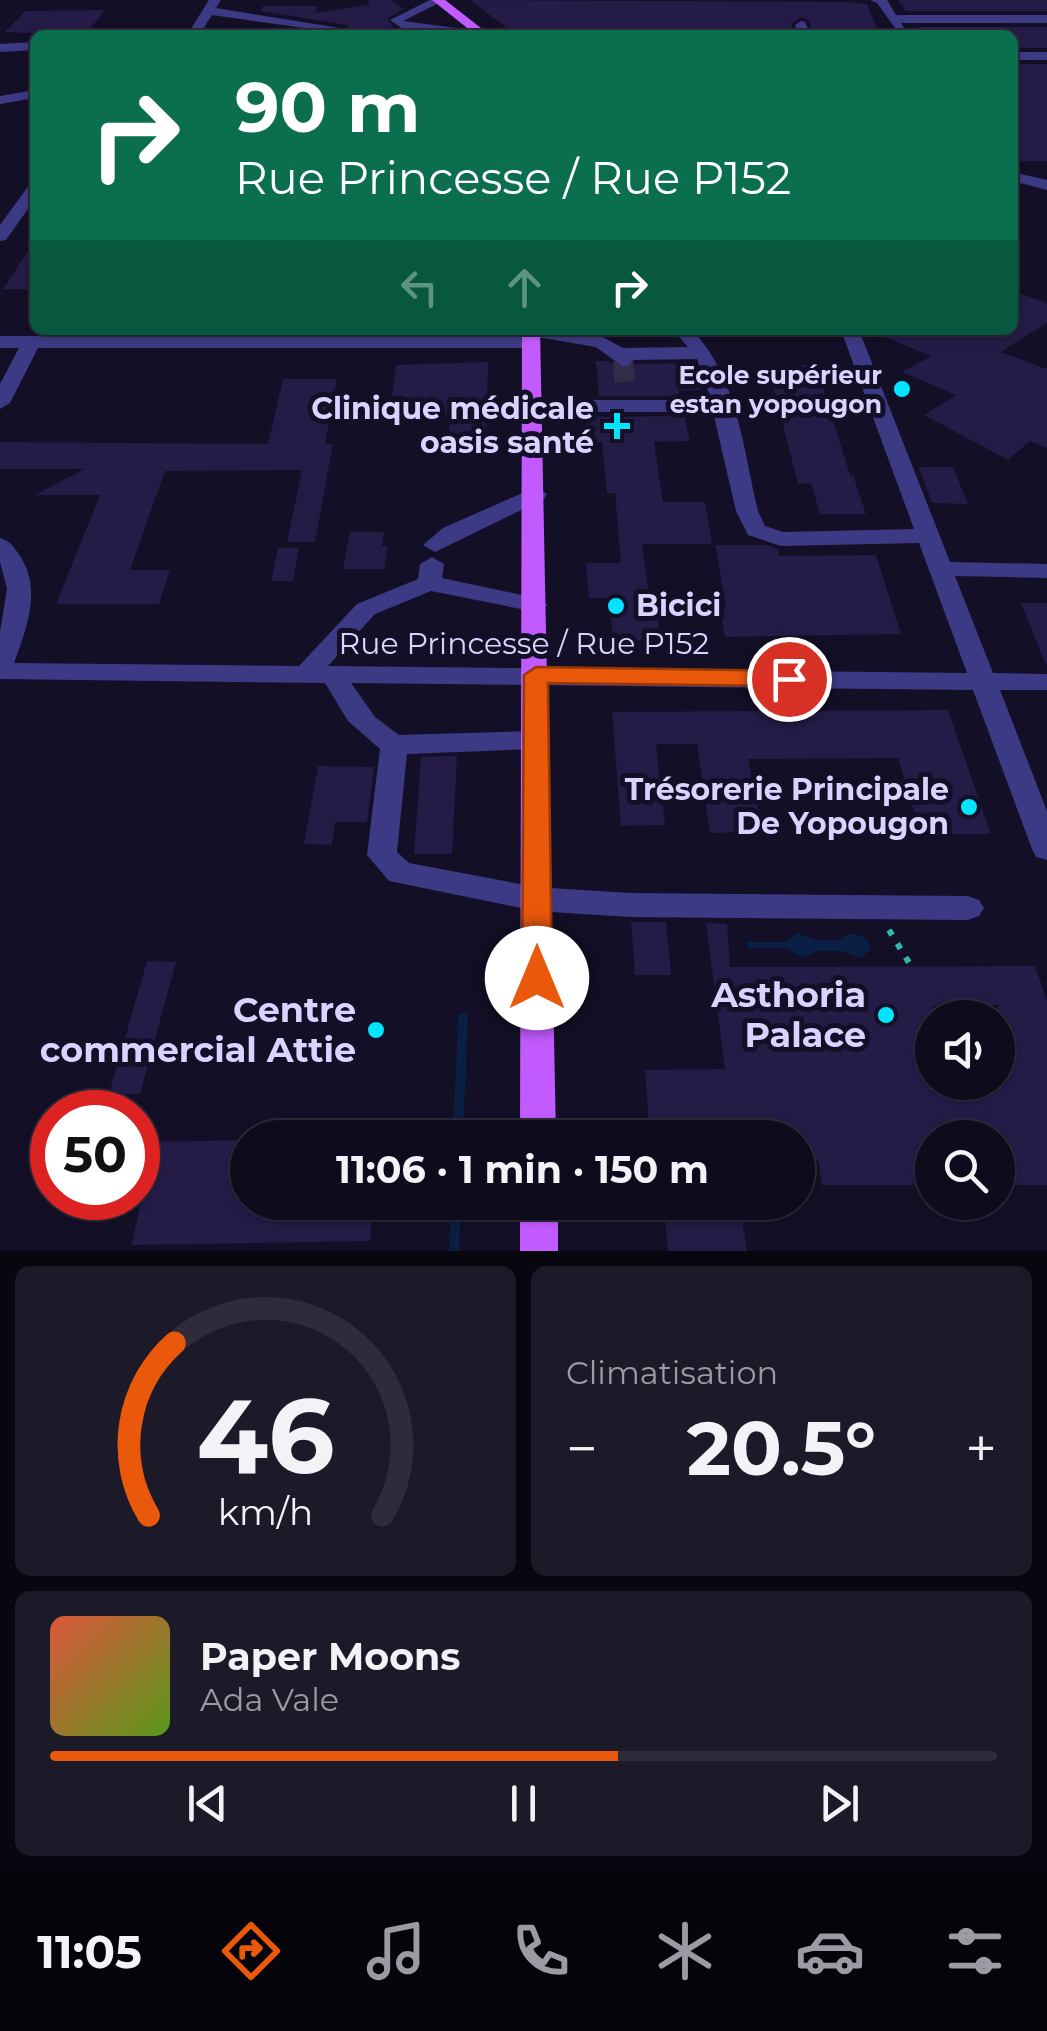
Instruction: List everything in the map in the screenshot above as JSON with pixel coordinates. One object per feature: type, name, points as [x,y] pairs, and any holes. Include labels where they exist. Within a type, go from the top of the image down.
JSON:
[{"type":"main road","points":[[439,0],[477,30]]},
{"type":"main road","points":[[532,335],[538,1120]]},
{"type":"main road","points":[[539,1220],[540,1251]]},
{"type":"street","points":[[439,0],[399,23],[452,30]]},
{"type":"street","points":[[876,0],[881,0],[900,30]]},
{"type":"street","points":[[196,30],[211,6],[340,30]]},
{"type":"street","points":[[894,20],[1047,20]]},
{"type":"street","points":[[0,48],[30,46]]},
{"type":"street","points":[[1018,56],[1047,56]]},
{"type":"street","points":[[0,100],[30,95]]},
{"type":"street","points":[[1018,178],[1047,185]]},
{"type":"street","points":[[0,236],[30,195]]},
{"type":"street","points":[[410,335],[433,343]]},
{"type":"street","points":[[0,342],[261,336],[433,343],[521,335]]},
{"type":"street","points":[[541,335],[602,342],[621,357],[704,353]]},
{"type":"street","points":[[687,335],[704,353],[714,372],[747,511],[756,530],[781,539],[931,536]]},
{"type":"street","points":[[852,335],[1047,849]]},
{"type":"street","points":[[0,403],[31,342]]},
{"type":"street","points":[[534,403],[613,392],[626,384]]},
{"type":"street","points":[[534,403],[722,406]]},
{"type":"street","points":[[535,740],[394,745],[378,736],[319,674],[366,609],[432,564],[450,533],[536,494]]},
{"type":"street","points":[[0,546],[17,566],[22,608],[0,669]]},
{"type":"street","points":[[432,564],[536,604]]},
{"type":"street","points":[[943,570],[1047,571]]},
{"type":"street","name":"Rue Princesse / Rue P152","points":[[0,669],[1047,682]]},
{"type":"street","points":[[394,745],[382,854],[388,865],[400,873],[536,899],[630,906],[968,908]]},
{"type":"path","points":[[875,908],[911,966]]},
{"type":"water","points":[[798,933],[815,940],[858,935],[869,942],[871,950],[860,958],[841,951],[817,951],[803,958],[786,948],[748,948],[747,942],[785,942]]},
{"type":"building","points":[[369,0],[391,0],[404,9],[387,18],[393,27],[372,30],[350,30],[347,25],[260,11],[263,6],[318,6],[315,13],[368,5]]},
{"type":"building","points":[[470,0],[849,2],[867,4],[878,30],[813,30],[802,17],[791,24],[793,30],[509,30]]},
{"type":"building","points":[[898,0],[1047,0],[1047,11],[906,11]]},
{"type":"building","points":[[105,10],[89,30],[5,32],[26,11]]},
{"type":"building","points":[[917,27],[1047,27],[1047,48],[1018,48],[1018,30],[1012,29]]},
{"type":"building","points":[[1018,64],[1047,64],[1047,161],[1018,161]]},
{"type":"building","points":[[30,248],[30,289],[3,289]]},
{"type":"building","points":[[1018,293],[1047,303],[1047,323],[1000,352],[1047,369],[1047,448],[1030,441],[1008,460],[924,415],[956,395],[902,372],[931,356],[880,335],[1018,335]]},
{"type":"building","points":[[596,361],[608,361],[624,371],[635,364],[694,363],[701,390],[678,390],[680,396],[599,396]]},
{"type":"building","points":[[488,362],[486,440],[448,440],[450,414],[401,414],[403,396],[392,396],[396,365]]},
{"type":"building","points":[[768,365],[816,365],[866,514],[820,514],[811,483],[798,484]]},
{"type":"building","points":[[283,379],[337,379],[325,444],[333,444],[315,542],[287,542],[302,470],[165,471],[130,570],[170,570],[159,604],[56,604],[100,495],[35,495],[84,469],[0,469],[0,442],[268,444]]},
{"type":"building","points":[[684,416],[690,441],[654,442],[663,502],[705,502],[712,544],[642,544],[650,603],[655,603],[661,640],[614,641],[608,598],[589,598],[586,563],[621,563],[615,493],[607,493],[602,442],[588,443],[585,417]]},
{"type":"building","points":[[919,467],[953,467],[968,504],[932,503]]},
{"type":"building","points":[[350,532],[384,532],[382,546],[388,546],[384,569],[343,569]]},
{"type":"building","points":[[715,545],[767,545],[778,549],[779,556],[876,555],[901,634],[725,637],[719,606],[726,606]]},
{"type":"building","points":[[278,548],[299,548],[293,581],[271,581]]},
{"type":"building","points":[[1021,603],[1047,603],[1046,665]]},
{"type":"building","points":[[948,710],[991,834],[921,834],[898,758],[748,759],[763,832],[710,833],[697,744],[656,744],[665,825],[621,826],[612,712]]},
{"type":"building","points":[[457,756],[452,854],[414,854],[421,757]]},
{"type":"building","points":[[318,766],[374,767],[367,822],[335,822],[332,845],[304,844]]},
{"type":"building","points":[[631,922],[666,922],[671,975],[635,975]]},
{"type":"building","points":[[706,923],[727,924],[730,967],[1035,966],[1047,1001],[1047,1185],[1015,1185],[1015,1120],[915,1120],[915,1185],[822,1185],[815,1160],[815,1120],[649,1120],[645,1070],[725,1069]]},
{"type":"building","points":[[147,961],[176,962],[141,1090],[110,1090]]},
{"type":"building","points":[[230,1140],[230,1220],[372,1220],[370,1241],[132,1245],[137,1220],[160,1220],[160,1142]]},
{"type":"building","points":[[665,1220],[742,1220],[747,1251],[668,1251]]},
{"type":"waterway","points":[[459,1120],[463,1018]]},
{"type":"waterway","points":[[454,1251],[455,1220]]},
{"type":"tunnel","points":[[623,361],[625,384]]},
{"type":"place","name":"Ecole supérieur estan yopougon","points":[[902,389]]},
{"type":"place","name":"Clinique médicale oasis santé","points":[[617,426]]},
{"type":"place","name":"Bicici","points":[[616,606]]},
{"type":"place","name":"Trésorerie Principale De Yopougon","points":[[969,807]]},
{"type":"place","name":"Asthoria Palace","points":[[886,1015]]},
{"type":"place","name":"Centre commercial Attie","points":[[376,1030]]},
{"type":"route","points":[[537,978],[536,675],[789,679]]}]
